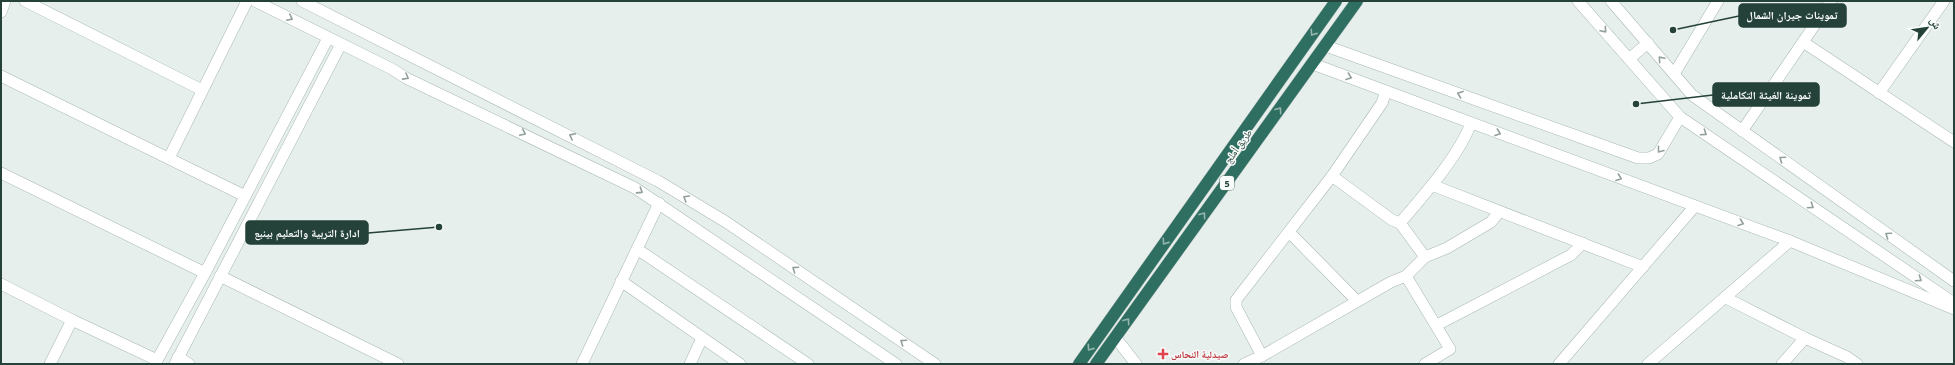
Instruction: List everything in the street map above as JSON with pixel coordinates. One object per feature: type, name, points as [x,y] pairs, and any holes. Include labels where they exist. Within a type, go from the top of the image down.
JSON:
[{"type":"highway","name":"طريق أملج","points":[[1079,364],[1336,1]]},
{"type":"highway","name":"طريق أملج","points":[[1096,364],[1357,1]]},
{"type":"street","points":[[1,12],[5,1]]},
{"type":"street","points":[[26,1],[202,90]]},
{"type":"street","points":[[169,158],[247,1]]},
{"type":"street","points":[[255,1],[406,78],[635,188],[896,364]]},
{"type":"street","points":[[302,1],[658,181],[726,222],[935,364]]},
{"type":"street","points":[[1578,1],[1680,117],[1954,303]]},
{"type":"street","points":[[1611,1],[1692,95],[1954,282]]},
{"type":"street","points":[[1674,74],[1718,1]]},
{"type":"street","points":[[1742,130],[1831,1]]},
{"type":"street","points":[[1879,93],[1944,1]]},
{"type":"street","points":[[1,284],[156,362],[206,273],[328,38]]},
{"type":"street","points":[[1803,42],[1954,142]]},
{"type":"street","points":[[1629,59],[1648,43]]},
{"type":"street","points":[[189,364],[176,361],[341,44]]},
{"type":"street","points":[[1326,46],[1638,158],[1649,158],[1658,154],[1680,117]]},
{"type":"street","points":[[1313,64],[1790,241],[1954,308]]},
{"type":"street","points":[[1,76],[245,196]]},
{"type":"street","points":[[1262,356],[1236,307],[1236,300],[1332,176],[1382,103],[1386,91]]},
{"type":"street","points":[[1400,223],[1432,185],[1467,135],[1471,123]]},
{"type":"street","points":[[1,173],[206,273]]},
{"type":"street","points":[[1332,176],[1392,220],[1400,223],[1424,257]]},
{"type":"street","points":[[1432,185],[1643,267]]},
{"type":"street","points":[[582,364],[659,203]]},
{"type":"street","points":[[1559,364],[1695,206]]},
{"type":"street","points":[[1244,364],[1262,356],[1391,282],[1406,276],[1424,257],[1447,248],[1491,222],[1499,212]]},
{"type":"street","points":[[1289,232],[1354,298]]},
{"type":"street","points":[[1648,364],[1790,241]]},
{"type":"street","points":[[1437,325],[1571,255],[1583,243]]},
{"type":"street","points":[[637,249],[808,364]]},
{"type":"street","points":[[1934,268],[1954,275]]},
{"type":"street","points":[[220,276],[398,364]]},
{"type":"street","points":[[1406,276],[1437,325],[1450,349],[1425,364]]},
{"type":"street","points":[[621,281],[740,364]]},
{"type":"street","points":[[1726,298],[1805,338],[1847,357],[1858,364]]},
{"type":"street","points":[[50,364],[72,320]]},
{"type":"street","points":[[1115,337],[1136,364]]},
{"type":"street","points":[[690,364],[702,338]]},
{"type":"street","points":[[1782,364],[1805,338]]},
{"type":"place","name":"تموينات جيران الشمال","points":[[1673,30]]},
{"type":"place","name":"تموينة الغيثة التكاملية","points":[[1636,104]]},
{"type":"place","name":"ادارة التربية والتعليم بينبع","points":[[439,227]]},
{"type":"place","name":"صيدلية النحاس","points":[[1163,354]]}]
